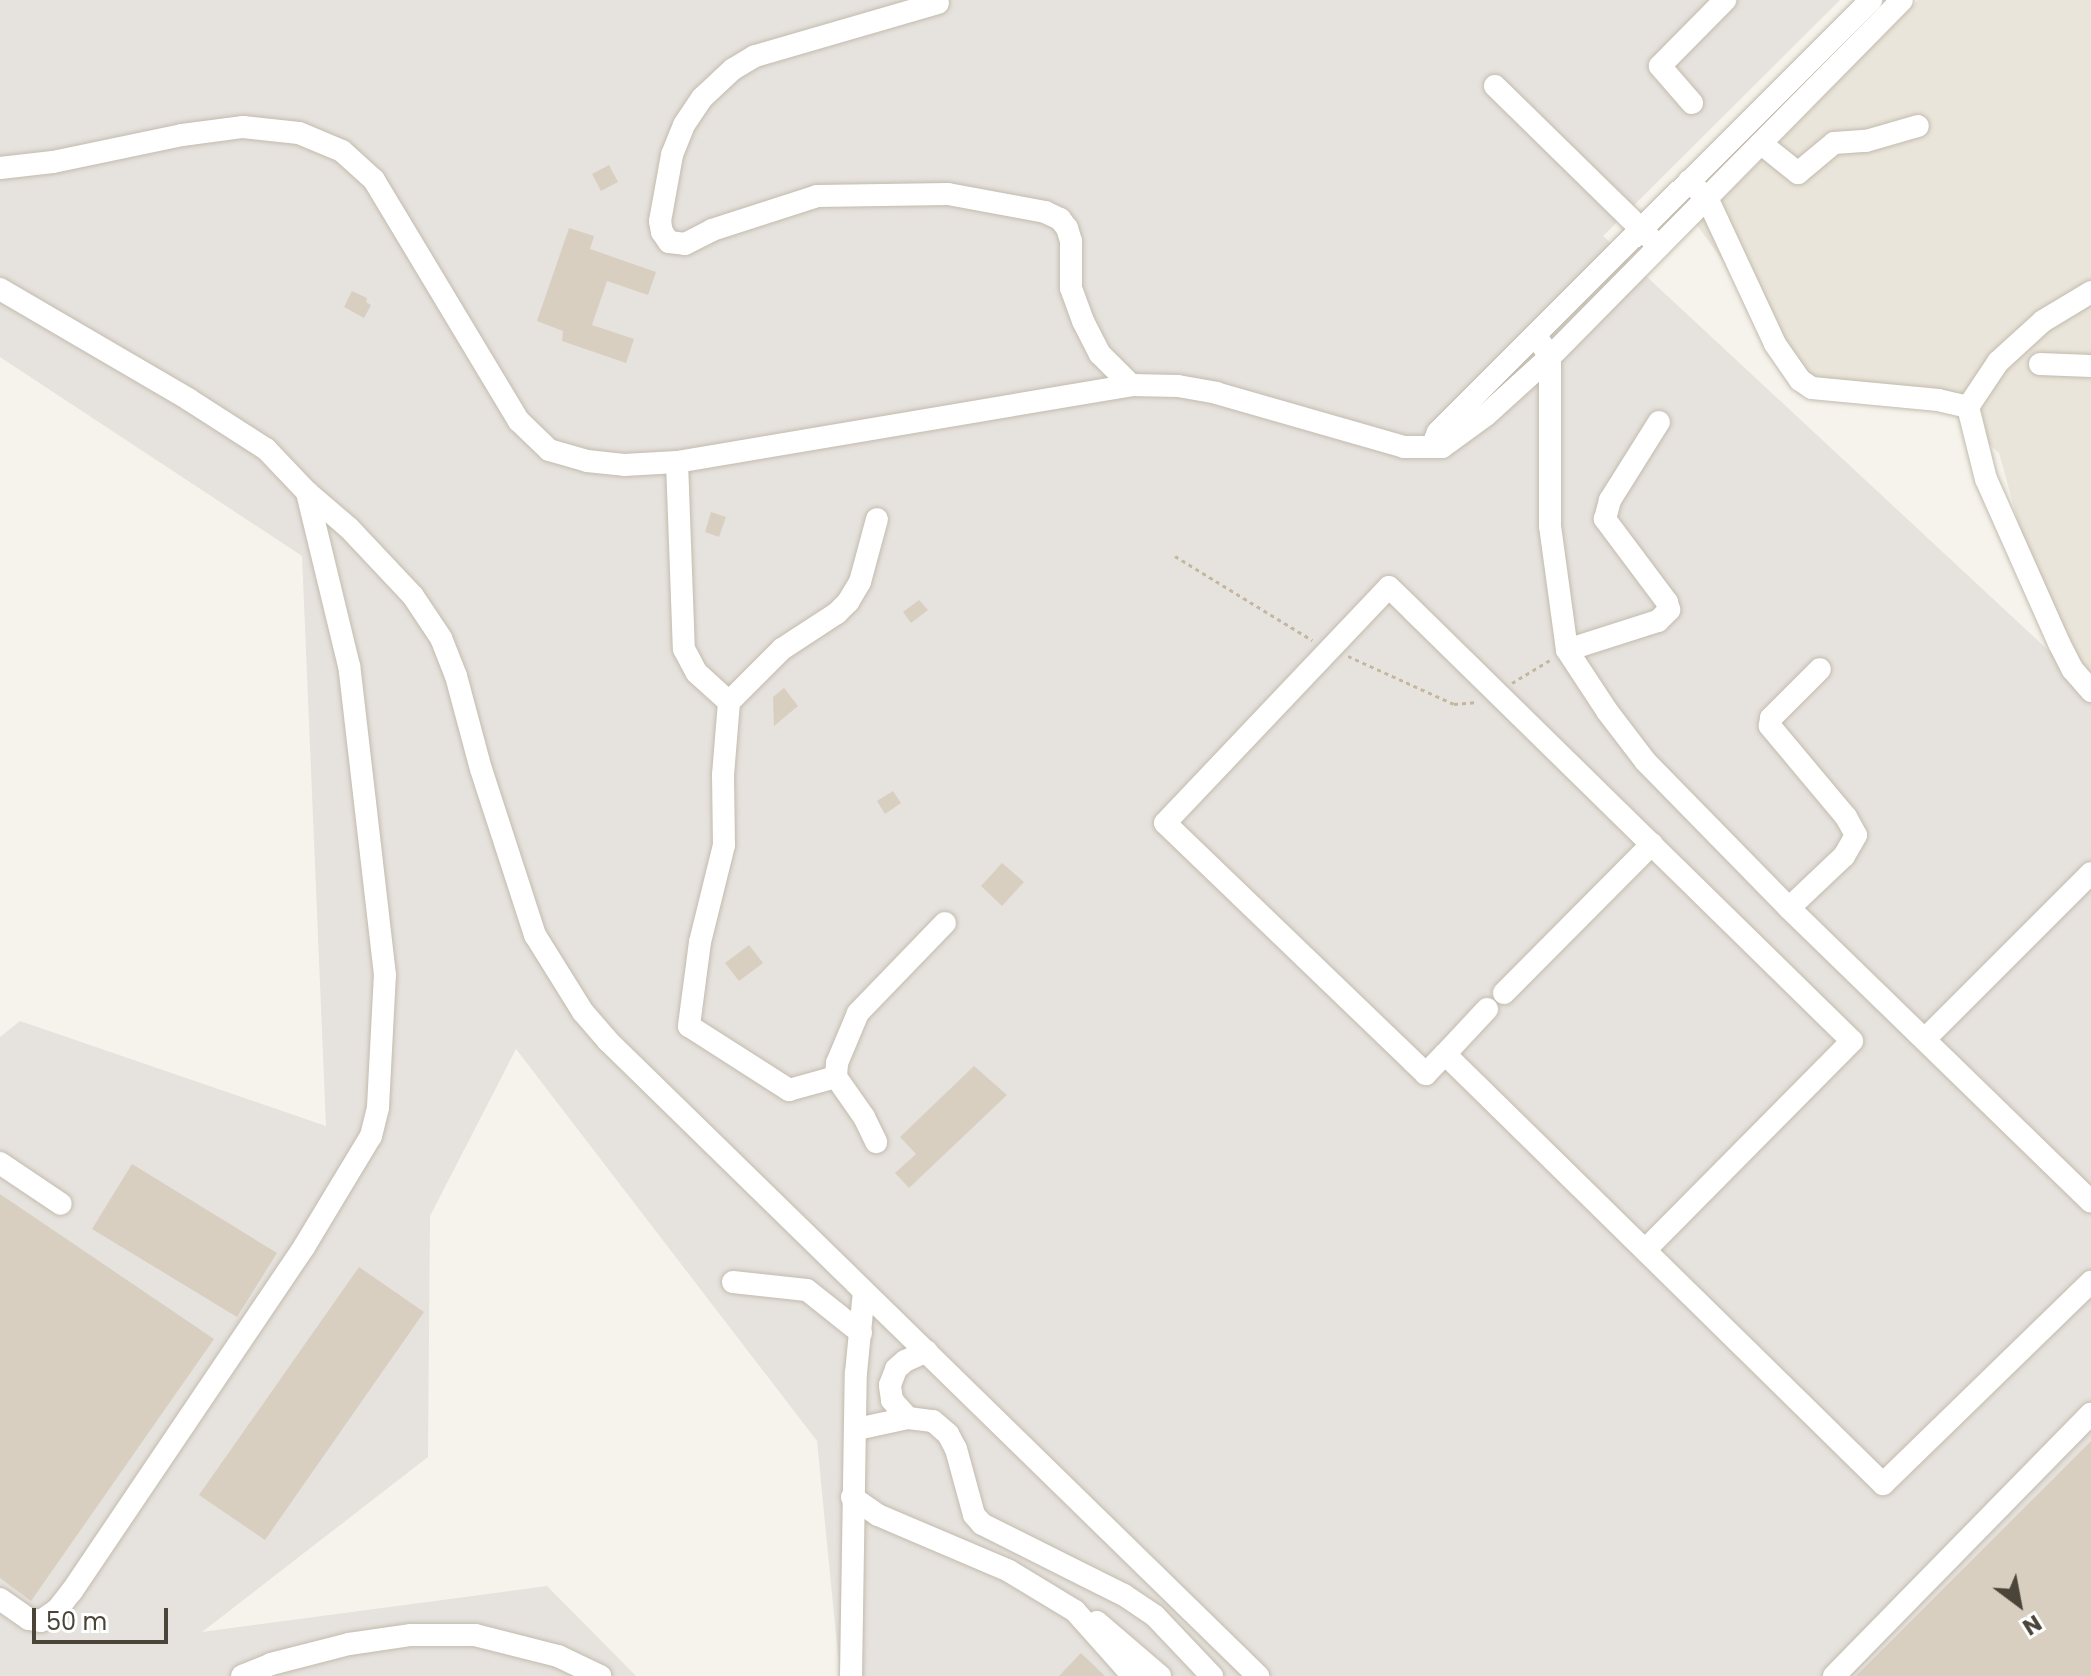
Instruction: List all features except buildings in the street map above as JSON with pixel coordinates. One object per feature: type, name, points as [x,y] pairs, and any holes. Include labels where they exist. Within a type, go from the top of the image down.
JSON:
[{"type":"street","points":[[1692,103],[1660,66],[1725,0]]},
{"type":"street","points":[[1432,447],[1438,432],[1871,0]]},
{"type":"street","points":[[0,168],[53,162],[182,135],[243,127],[299,133],[342,151],[374,180],[519,421],[549,450],[587,461],[624,465],[677,462],[1131,385],[1178,386],[1216,393],[1404,447],[1442,447],[1459,437],[1550,357],[1763,145],[1902,0]]},
{"type":"street","points":[[938,3],[755,56],[733,69],[702,98],[684,125],[672,155],[660,221],[662,232],[669,242],[685,244],[712,230],[817,196],[948,194],[1045,212],[1060,219],[1067,228],[1071,249],[1071,288],[1083,321],[1100,354],[1131,385]]},
{"type":"street","points":[[1495,86],[1660,247]]},
{"type":"street","points":[[1763,145],[1798,173],[1834,143],[1866,141],[1918,126]]},
{"type":"street","points":[[1689,181],[1708,200],[1775,344],[1800,380],[1812,388],[1938,400],[1968,407]]},
{"type":"street","points":[[0,289],[266,449],[307,492],[349,528],[413,596],[441,638],[456,676],[481,769],[535,935],[561,981],[608,1041],[1258,1676]]},
{"type":"street","points":[[2091,292],[2043,321],[1998,362],[1968,407],[1986,479],[2059,643],[2073,670],[2091,691]]},
{"type":"street","points":[[1536,336],[1550,357],[1550,526],[1567,650],[1607,711],[1646,762],[1789,908],[1926,1038],[2091,1202]]},
{"type":"street","points":[[2040,364],[2091,366]]},
{"type":"street","points":[[1567,650],[1658,621],[1669,610],[1667,602],[1605,519],[1610,500],[1659,422]]},
{"type":"street","points":[[677,462],[684,649],[697,673],[729,702]]},
{"type":"street","points":[[0,1599],[29,1619],[41,1621],[57,1610],[304,1247],[371,1136],[378,1107],[385,975],[349,666],[307,492]]},
{"type":"street","points":[[836,1077],[789,1090],[778,1085],[750,1061],[692,1030],[688,1022],[700,942],[724,845],[723,775],[729,702],[782,649],[837,613],[848,602],[860,582],[877,519]]},
{"type":"street","points":[[1487,1009],[1426,1074],[1165,823],[1389,587],[1852,1041],[1645,1250]]},
{"type":"street","points":[[1789,908],[1844,856],[1856,835],[1846,817],[1770,726],[1771,718],[1820,669]]},
{"type":"street","points":[[1504,993],[1652,844]]},
{"type":"street","points":[[1926,1038],[2091,873]]},
{"type":"street","points":[[876,1142],[864,1117],[836,1077],[837,1063],[858,1013],[945,923]]},
{"type":"street","points":[[1445,1054],[1883,1484],[2091,1282]]},
{"type":"street","points":[[0,1163],[61,1204]]},
{"type":"street","points":[[733,1282],[807,1290],[861,1333]]},
{"type":"street","points":[[851,1676],[856,1373],[864,1291]]},
{"type":"street","points":[[908,1418],[892,1400],[890,1385],[896,1369],[927,1351]]},
{"type":"street","points":[[1834,1676],[2091,1414]]},
{"type":"street","points":[[857,1429],[908,1418],[933,1421],[948,1434],[974,1515],[982,1524],[1124,1595],[1155,1616],[1212,1676]]},
{"type":"street","points":[[852,1497],[878,1515],[1009,1571],[1103,1625],[1160,1676]]},
{"type":"street","points":[[1075,1611],[1133,1676]]},
{"type":"street","points":[[242,1676],[271,1664],[349,1644],[411,1635],[475,1635],[558,1656],[600,1676]]},
{"type":"path","points":[[1175,556],[1315,641]]},
{"type":"path","points":[[1508,685],[1567,650]]},
{"type":"path","points":[[1342,653],[1454,704],[1483,701]]},
{"type":"shaded area","points":[[0,0],[1840,0],[1603,236],[2091,690],[2091,1676],[840,1676],[817,1441],[516,1049],[430,1216],[428,1457],[202,1632],[547,1586],[636,1676],[0,1676],[0,1037],[20,1021],[326,1126],[302,556],[0,357]]},
{"type":"shaded area","points":[[1918,0],[2091,0],[2091,690],[2056,658],[1999,453],[1935,396],[1820,397],[1697,225]]}]
